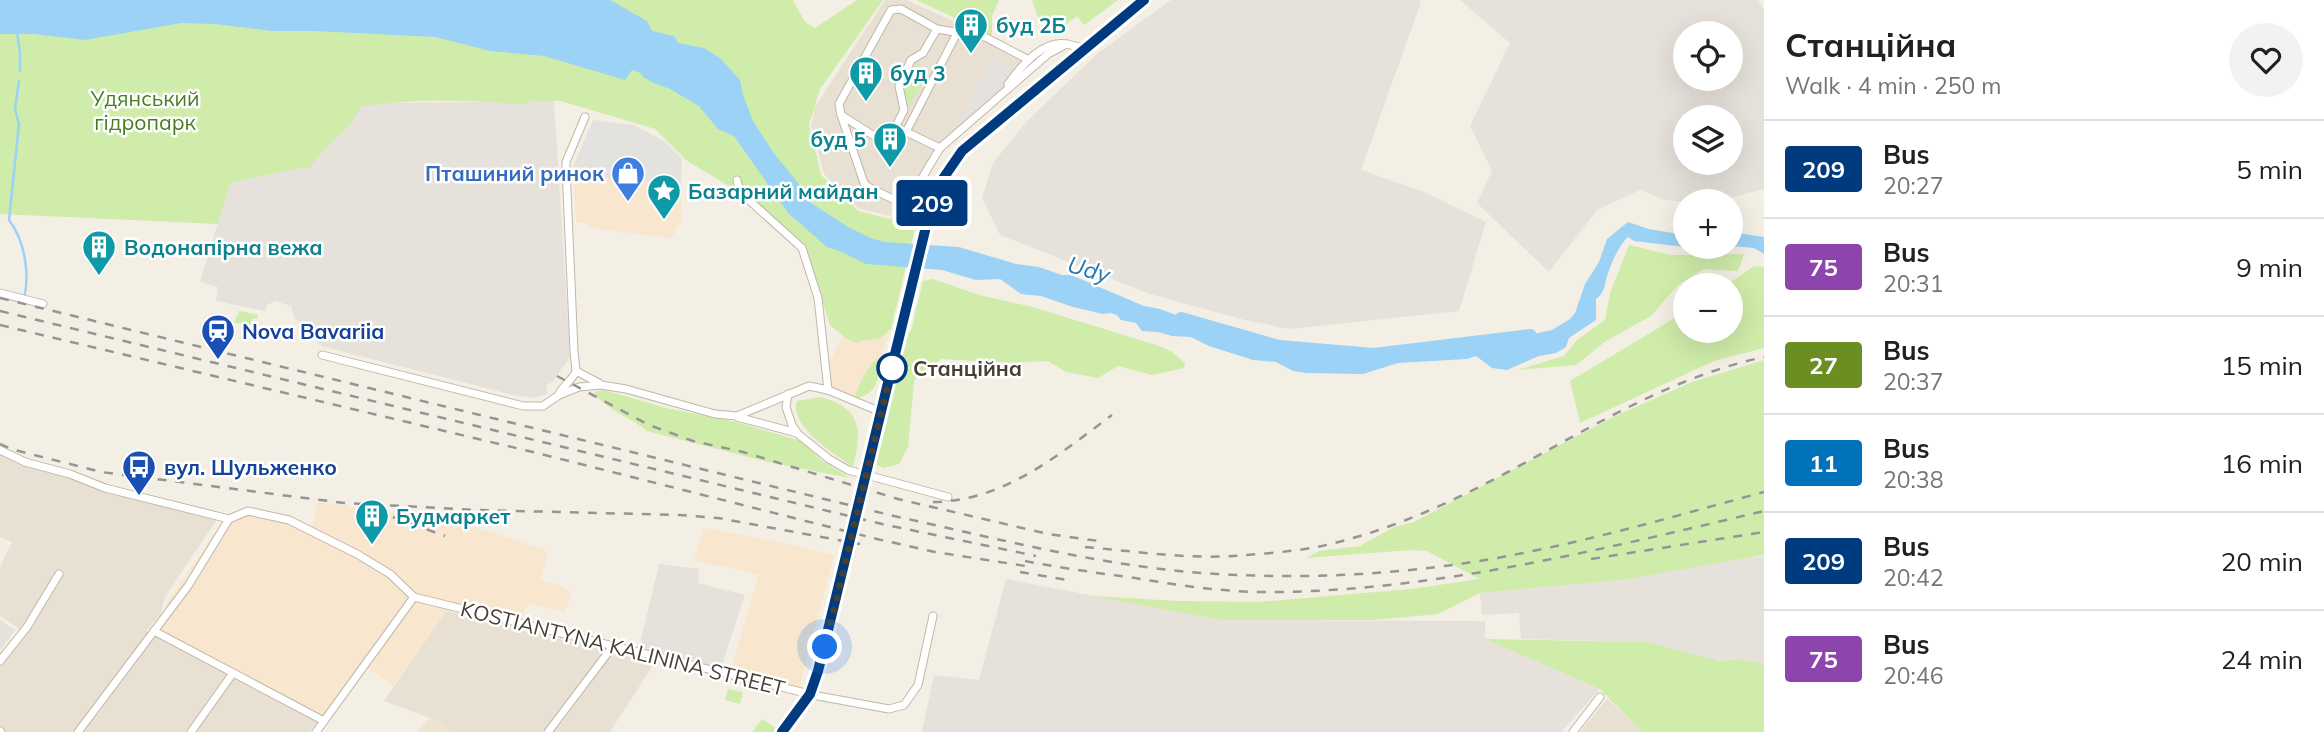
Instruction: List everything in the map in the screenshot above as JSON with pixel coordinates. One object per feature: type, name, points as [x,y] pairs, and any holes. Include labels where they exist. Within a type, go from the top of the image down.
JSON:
[{"type":"main road","points":[[782,732],[810,694],[818,671],[930,210],[940,183],[962,151],[1144,0]]},
{"type":"street","points":[[1029,60],[985,37],[937,29],[901,9],[891,10],[839,103],[864,183],[897,201],[909,200],[940,148],[1048,54],[1067,44]]},
{"type":"street","points":[[841,115],[878,139],[890,138],[904,110],[899,86],[911,60],[923,53],[937,29]]},
{"type":"street","points":[[906,132],[957,33]]},
{"type":"street","points":[[1000,95],[1014,75],[1047,45],[1059,42],[1087,48]]},
{"type":"street","points":[[559,395],[576,371],[566,162],[585,117]]},
{"type":"street","points":[[895,127],[940,148]]},
{"type":"street","points":[[737,180],[740,192],[802,248],[817,292],[828,390]]},
{"type":"street","points":[[1,293],[43,304]]},
{"type":"street","points":[[322,355],[523,406],[543,406],[559,395],[579,387],[601,385],[626,389],[715,414],[737,416],[798,434]]},
{"type":"street","points":[[576,371],[601,385]]},
{"type":"street","points":[[737,416],[809,386],[828,390],[881,412]]},
{"type":"street","points":[[788,394],[788,418],[798,434],[829,459],[848,470],[948,497]]},
{"type":"street","points":[[0,450],[105,488],[229,519]]},
{"type":"street","points":[[78,732],[188,586],[229,519],[248,511],[289,520],[390,574],[414,597],[316,732]]},
{"type":"street","points":[[0,661],[27,627],[59,574]]},
{"type":"street","name":"KOSTIANTYNA KALININA STREET","points":[[414,597],[810,694],[889,709],[904,705],[918,685],[933,616]]},
{"type":"street","points":[[154,631],[324,721]]},
{"type":"street","points":[[548,732],[613,646]]},
{"type":"street","points":[[191,732],[233,673]]},
{"type":"street","points":[[1573,732],[1600,697]]},
{"type":"shaded area","points":[[885,0],[907,0],[1043,62],[960,133],[932,162],[912,202],[901,205],[890,216],[858,208],[824,174],[811,126],[815,107]]},
{"type":"shaded area","points":[[1171,0],[1421,2],[1361,170],[1424,192],[1486,222],[1459,311],[1289,329],[1150,294],[1000,235],[982,198],[993,163],[1027,121],[1097,54]]},
{"type":"shaded area","points":[[1460,0],[1758,0],[1764,9],[1764,189],[1743,194],[1743,189],[1673,189],[1673,201],[1640,190],[1597,210],[1549,272],[1477,203],[1492,171],[1470,126],[1510,43]]},
{"type":"shaded area","points":[[992,58],[1022,72],[954,131]]},
{"type":"shaded area","points":[[554,101],[570,357],[553,381],[546,386],[548,394],[534,398],[513,395],[321,346],[294,317],[291,306],[275,301],[267,305],[265,311],[216,301],[218,287],[200,282],[230,183],[303,167],[361,107],[382,103]]},
{"type":"shaded area","points":[[593,120],[634,125],[664,141],[682,159],[681,185],[591,176],[592,168],[573,167]]},
{"type":"shaded area","name":"Пташиний ринок","points":[[573,167],[592,168],[592,176],[681,185],[681,221],[671,238],[589,228],[588,223],[576,223]]},
{"type":"shaded area","points":[[891,329],[879,359],[865,374],[855,397],[828,390],[828,363],[843,336],[858,344],[859,341],[881,338]]},
{"type":"shaded area","points":[[0,453],[75,478],[220,515],[165,597],[161,613],[146,631],[317,722],[309,732],[0,732],[0,666],[24,632],[0,616],[0,567],[12,542],[0,537]]},
{"type":"shaded area","points":[[318,502],[450,521],[548,552],[541,579],[572,592],[565,612],[531,604],[524,610],[523,616],[516,620],[451,604],[393,686],[362,664],[323,718],[157,630],[168,601],[225,518],[245,508],[288,518],[312,528]]},
{"type":"shaded area","points":[[703,528],[834,555],[800,686],[791,686],[731,669],[759,574],[694,561]]},
{"type":"shaded area","points":[[1764,556],[1764,664],[1734,659],[1651,667],[1648,642],[1521,639],[1519,613],[1482,615],[1480,593],[1621,580],[1671,569]]},
{"type":"shaded area","points":[[659,564],[699,569],[698,583],[745,595],[721,668],[643,649],[641,639]]},
{"type":"shaded area","points":[[1006,579],[1221,620],[1485,621],[1485,639],[1600,689],[1561,732],[922,732],[934,675],[979,680]]},
{"type":"shaded area","points":[[446,611],[655,662],[610,732],[454,732],[430,718],[384,701]]},
{"type":"shaded area","points":[[0,620],[15,630],[0,651]]},
{"type":"shaded area","points":[[1607,699],[1610,701],[1642,732],[1580,732]]},
{"type":"shaded area","points":[[430,718],[454,732],[417,732]]},
{"type":"green space","name":"Удянський гідропарк","points":[[0,0],[793,0],[805,22],[815,28],[857,0],[883,0],[820,89],[809,125],[821,175],[858,211],[890,219],[908,204],[920,207],[891,329],[881,338],[860,341],[858,344],[843,336],[830,325],[804,245],[737,191],[686,160],[655,129],[561,101],[529,101],[524,105],[421,101],[361,107],[349,126],[308,169],[299,168],[230,183],[218,224],[0,214]]},
{"type":"green space","points":[[916,0],[999,0],[992,16],[992,35]]},
{"type":"green space","points":[[1032,0],[1118,0],[1084,25],[1077,16],[1059,30],[1038,17]]},
{"type":"green space","points":[[917,62],[926,79],[909,105],[902,87]]},
{"type":"green space","points":[[1629,245],[1673,255],[1673,259],[1742,259],[1738,271],[1704,269],[1698,273],[1673,273],[1673,291],[1651,316],[1606,341],[1576,365],[1517,370],[1564,356],[1577,340],[1605,320],[1610,293]]},
{"type":"green space","points":[[1754,266],[1764,267],[1764,348],[1714,361],[1580,423],[1570,381],[1673,319],[1673,343],[1743,343],[1743,274]]},
{"type":"green space","points":[[933,279],[979,295],[1033,307],[1156,345],[1171,351],[1185,363],[1184,368],[1152,375],[1118,366],[1098,378],[1066,372],[1048,361],[1008,363],[941,359],[920,373],[914,382],[908,447],[899,464],[884,468],[876,465],[904,335],[911,331],[923,281]]},
{"type":"green space","points":[[239,311],[258,315],[257,319],[252,318],[250,326],[234,322]]},
{"type":"green space","points":[[878,358],[878,378],[874,388],[864,396],[855,397],[864,376]]},
{"type":"green space","points":[[1764,360],[1764,555],[1622,580],[1480,593],[1438,614],[1375,620],[1221,620],[1093,596],[1258,602],[1411,589],[1479,579],[1427,551],[1306,558],[1319,551],[1360,546],[1394,527],[1414,522],[1613,417],[1692,382]]},
{"type":"green space","points":[[604,390],[666,408],[736,422],[801,441],[821,460],[850,478],[768,462],[647,431],[611,409],[594,392]]},
{"type":"green space","points":[[820,397],[844,407],[856,422],[858,442],[853,467],[825,447],[799,420],[797,401]]},
{"type":"green space","points":[[1485,639],[1648,642],[1718,661],[1737,659],[1764,664],[1764,732],[1642,732],[1600,689]]},
{"type":"green space","points":[[728,689],[743,692],[740,704],[725,700]]},
{"type":"green space","points":[[762,719],[776,728],[774,732],[752,732]]},
{"type":"water","points":[[0,0],[610,0],[647,21],[652,31],[674,36],[678,43],[704,48],[720,58],[740,80],[753,121],[811,203],[848,227],[885,242],[959,247],[1016,264],[1071,275],[1144,306],[1160,309],[1226,334],[1317,351],[1357,355],[1405,355],[1482,345],[1552,330],[1575,313],[1585,284],[1599,262],[1607,239],[1628,222],[1673,233],[1673,246],[1634,241],[1628,237],[1616,254],[1603,291],[1596,299],[1596,320],[1569,338],[1566,347],[1556,353],[1539,356],[1507,370],[1492,368],[1476,356],[1467,359],[1398,363],[1363,374],[1306,373],[1293,371],[1276,362],[1253,360],[1209,346],[1191,337],[1142,331],[1136,323],[1121,320],[1110,313],[1103,314],[1041,296],[1021,294],[1000,279],[976,280],[942,270],[866,264],[827,247],[788,213],[734,136],[718,129],[699,106],[632,70],[625,80],[544,56],[490,51],[435,37],[272,31],[215,24],[181,23],[85,40],[33,34],[0,34]]},
{"type":"water","points":[[1743,234],[1764,237],[1764,254],[1754,248],[1743,247]]},
{"type":"waterway","points":[[17,33],[20,71]]},
{"type":"waterway","points":[[19,81],[15,109],[19,124],[9,220],[19,238],[25,258],[24,299]]},
{"type":"waterway","name":"Udy","points":[[1181,319],[1279,347],[1374,355],[1530,336]]},
{"type":"railway","points":[[0,298],[894,516],[1095,559],[1176,571],[1295,576],[1373,573],[1451,565],[1588,539],[1764,492]]},
{"type":"railway","points":[[0,311],[882,524],[1036,556]]},
{"type":"railway","points":[[0,325],[537,453],[877,539],[935,552],[1032,567]]},
{"type":"railway","points":[[1085,547],[1215,557],[1307,549],[1357,537],[1453,500],[1650,397],[1725,367],[1764,357]]},
{"type":"railway","points":[[557,376],[649,425],[693,441],[743,452],[898,499],[1048,534],[1099,541]]},
{"type":"railway","points":[[933,502],[959,500],[1006,485],[1050,460],[1112,415]]},
{"type":"railway","points":[[0,444],[101,472],[344,503],[718,518],[860,544]]},
{"type":"railway","points":[[376,511],[445,536]]},
{"type":"railway","points":[[1025,561],[1224,590],[1278,592],[1339,589],[1400,584],[1523,565],[1764,511]]},
{"type":"railway","points":[[1591,559],[1764,532]]},
{"type":"railway","points":[[1020,572],[1073,581]]},
{"type":"bus line","name":"209","points":[[782,732],[810,694],[818,671],[930,210],[940,183],[962,151],[1144,0]]},
{"type":"place","name":"буд 2Б","points":[[971,55]]},
{"type":"place","name":"буд 3","points":[[866,103]]},
{"type":"place","name":"буд 5","points":[[890,169]]},
{"type":"place","name":"Пташиний ринок","points":[[628,203]]},
{"type":"place","name":"Базарний майдан","points":[[664,221]]},
{"type":"place","name":"Водонапірна вежа","points":[[99,277]]},
{"type":"place","name":"Nova Bavarіia","points":[[218,361]]},
{"type":"place","name":"Станційна","points":[[892,368]]},
{"type":"place","name":"вул. Шульженко","points":[[139,497]]},
{"type":"place","name":"Будмаркет","points":[[372,546]]},
{"type":"route","points":[[825,647],[892,368]]}]
